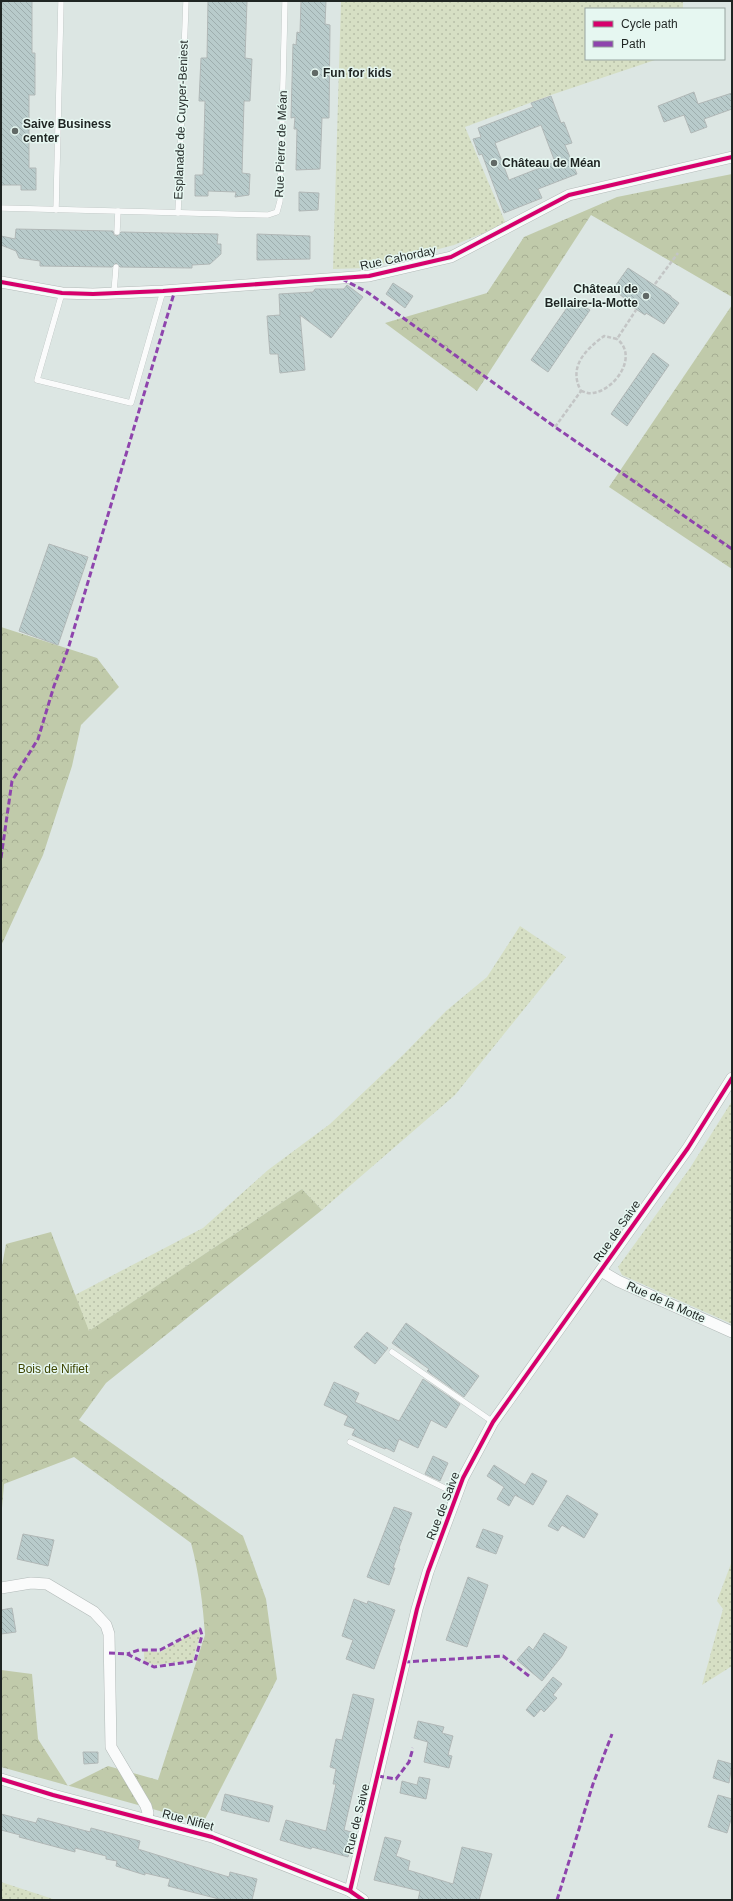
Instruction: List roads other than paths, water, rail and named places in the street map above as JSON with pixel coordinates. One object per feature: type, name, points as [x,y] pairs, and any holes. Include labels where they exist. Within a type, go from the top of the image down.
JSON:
[{"type":"street","name":"Rue Cahorday","points":[[1,282],[62,292],[114,292],[163,291],[369,276],[451,257],[569,195],[732,157]]},
{"type":"street","name":"Rue de Saive","points":[[350,1891],[417,1609],[428,1572],[463,1478],[493,1422],[688,1148],[732,1078]]},
{"type":"street","name":"Rue de la Motte","points":[[601,1271],[618,1281],[732,1332]]},
{"type":"street","name":"Rue Nifiet","points":[[1,1588],[35,1583],[47,1584],[94,1612],[106,1625],[109,1634],[111,1747],[146,1806],[148,1813],[146,1819]]},
{"type":"street","name":"Rue Nifiet","points":[[1,1779],[53,1795],[212,1837],[350,1891],[363,1900]]},
{"type":"lane","points":[[56,210],[61,1]]},
{"type":"lane","name":"Esplanade de Cuyper-Beniest","points":[[1,208],[178,213],[186,1]]},
{"type":"lane","name":"Rue Pierre de Méan","points":[[178,213],[268,215],[277,212],[280,201],[285,1]]},
{"type":"lane","points":[[117,232],[118,211]]},
{"type":"lane","points":[[114,292],[116,267]]},
{"type":"lane","points":[[62,292],[37,380],[131,404],[163,291]]},
{"type":"lane","points":[[392,1352],[493,1422]]},
{"type":"lane","points":[[350,1442],[457,1494]]},
{"type":"place","name":"Fun for kids","points":[[315,73]]},
{"type":"place","name":"Saive Business center","points":[[15,131]]},
{"type":"place","name":"Château de Méan","points":[[494,163]]},
{"type":"place","name":"Château de Bellaire-la-Motte","points":[[646,296]]},
{"type":"park label","name":"Bois de Nifiet","points":[[53,1369]]}]
